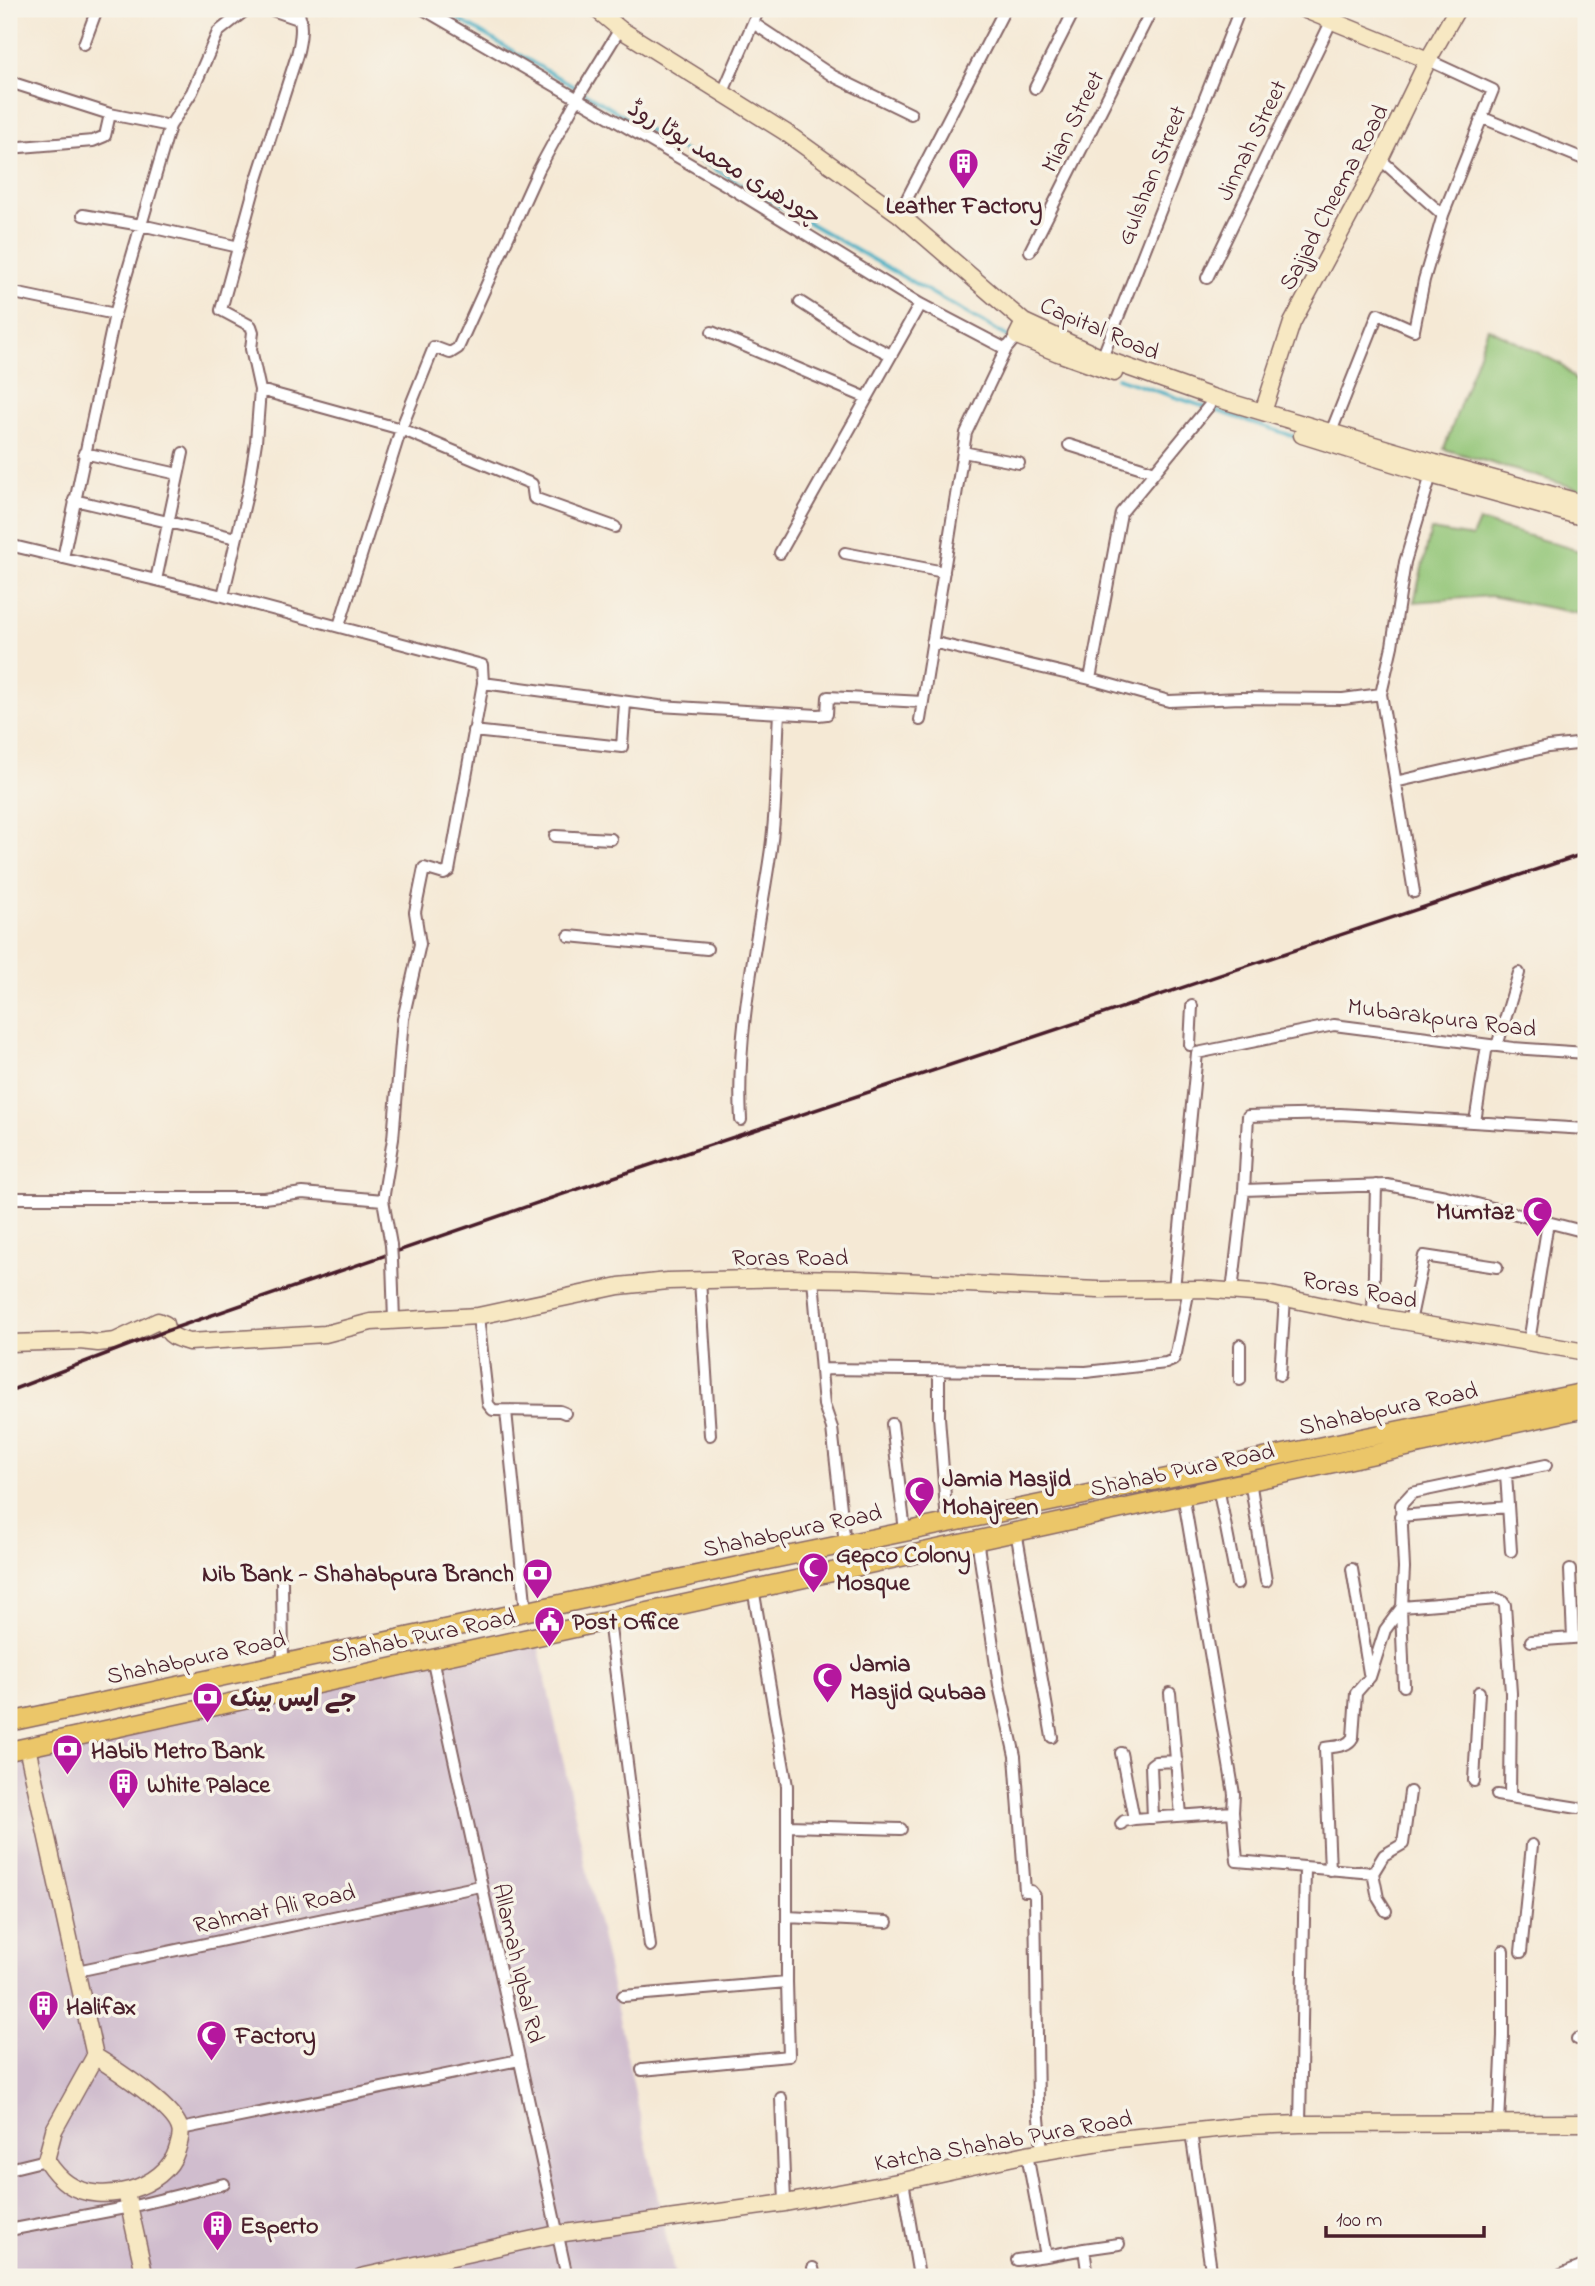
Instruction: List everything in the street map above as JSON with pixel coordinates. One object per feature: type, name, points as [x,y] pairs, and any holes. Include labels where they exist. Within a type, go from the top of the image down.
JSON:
[{"type":"main road","name":"Shahabpura Road","points":[[15,1721],[905,1531],[1586,1392]]},
{"type":"main road","name":"Shahab Pura Road","points":[[9,1751],[1586,1408]]},
{"type":"main road","points":[[1191,1493],[1195,1488],[1192,1480],[1195,1472]]},
{"type":"main road","points":[[1156,1480],[1162,1485],[1162,1499]]},
{"type":"main road","points":[[426,1633],[432,1658]]},
{"type":"main road","points":[[15,1721],[27,1747]]},
{"type":"street","points":[[84,44],[97,9]]},
{"type":"street","points":[[63,558],[115,314],[170,126],[192,92],[218,32],[247,9]]},
{"type":"street","points":[[223,596],[249,486],[260,390],[251,349],[251,326],[221,310],[256,182],[298,55],[300,14],[269,9]]},
{"type":"street","name":"چودھری محمد بوٹا روڈ","points":[[423,9],[726,185],[920,304],[1016,335]]},
{"type":"street","name":"Capital Road","points":[[596,9],[620,29],[785,131],[899,215],[1016,335],[1102,358],[1209,406],[1263,412],[1331,432],[1433,469],[1586,504]]},
{"type":"street","points":[[723,92],[759,9]]},
{"type":"street","points":[[899,215],[1006,9]]},
{"type":"street","points":[[1035,88],[1075,9]]},
{"type":"street","name":"Mian Street","points":[[1030,251],[1152,9]]},
{"type":"street","name":"Gulshan Street","points":[[1102,358],[1240,9]]},
{"type":"street","points":[[1303,9],[1332,19],[1493,90],[1443,215],[1424,280],[1414,330],[1378,314],[1331,432]]},
{"type":"street","name":"Sajjad Cheema Road","points":[[1263,412],[1293,323],[1457,9]]},
{"type":"street","name":"Jinnah Street","points":[[1207,278],[1332,19]]},
{"type":"street","points":[[753,23],[833,76],[912,114]]},
{"type":"street","points":[[339,626],[401,429],[434,347],[450,353],[458,348],[539,169],[577,99],[620,29]]},
{"type":"street","points":[[13,83],[110,114],[170,126]]},
{"type":"street","points":[[9,148],[93,141],[105,136],[110,114]]},
{"type":"street","points":[[1483,118],[1586,160]]},
{"type":"street","points":[[1380,159],[1443,215]]},
{"type":"street","points":[[83,215],[239,247]]},
{"type":"street","points":[[9,306],[11,292],[115,314]]},
{"type":"street","points":[[800,302],[853,336],[891,355]]},
{"type":"street","points":[[780,553],[920,304]]},
{"type":"street","points":[[712,332],[867,398]]},
{"type":"street","points":[[920,720],[966,433],[1016,335],[1058,353],[1209,406],[1433,469],[1586,518]]},
{"type":"street","points":[[260,390],[401,429],[532,484],[534,498],[615,527]]},
{"type":"street","points":[[1090,678],[1121,513],[1209,406]]},
{"type":"street","points":[[1069,445],[1155,472]]},
{"type":"street","points":[[963,452],[1019,463]]},
{"type":"street","points":[[84,453],[178,474]]},
{"type":"street","points":[[156,580],[183,453]]},
{"type":"street","points":[[1415,892],[1381,694],[1392,646],[1405,562],[1433,469]]},
{"type":"street","points":[[74,500],[236,538]]},
{"type":"street","points":[[9,545],[223,596],[482,665],[483,682],[449,871],[444,874],[424,868],[415,912],[420,944],[403,1018],[393,1139],[383,1200],[391,1245],[394,1321]]},
{"type":"street","points":[[845,553],[944,572]]},
{"type":"street","points":[[932,642],[1090,678],[1168,701],[1241,698],[1343,699],[1381,694]]},
{"type":"street","points":[[483,682],[625,703],[825,716],[828,712],[828,697],[923,702]]},
{"type":"street","points":[[473,731],[622,747],[625,703]]},
{"type":"street","points":[[741,1120],[739,1082],[754,950],[770,858],[779,713]]},
{"type":"street","points":[[1395,782],[1548,747],[1586,743]]},
{"type":"street","points":[[555,836],[611,839]]},
{"type":"street","points":[[569,936],[708,949]]},
{"type":"street","points":[[1475,1122],[1492,1045],[1519,973]]},
{"type":"street","points":[[1191,1045],[1192,1006]]},
{"type":"street","name":"Mubarakpura Road","points":[[1181,1289],[1197,1053],[1334,1025],[1492,1045],[1586,1053]]},
{"type":"street","points":[[1232,1292],[1244,1190],[1248,1116],[1340,1114],[1586,1129]]},
{"type":"street","points":[[1244,1190],[1376,1185],[1446,1196],[1586,1232]]},
{"type":"street","points":[[1373,1315],[1376,1185]]},
{"type":"street","points":[[9,1198],[264,1199],[303,1193],[383,1200]]},
{"type":"street","points":[[1529,1342],[1548,1222]]},
{"type":"street","points":[[1410,1322],[1423,1256],[1497,1267]]},
{"type":"street","points":[[813,1279],[824,1405],[832,1428],[845,1544]]},
{"type":"street","name":"Roras Road","points":[[9,1343],[115,1341],[158,1321],[165,1324],[166,1331],[175,1338],[194,1342],[324,1334],[371,1322],[478,1315],[619,1286],[668,1281],[813,1279],[1098,1290],[1181,1289],[1232,1292],[1285,1298],[1586,1353]]},
{"type":"street","points":[[700,1280],[709,1434]]},
{"type":"street","points":[[821,1369],[1086,1372],[1166,1363],[1172,1360],[1176,1353],[1181,1289]]},
{"type":"street","points":[[1280,1375],[1285,1298]]},
{"type":"street","points":[[478,1315],[488,1404],[493,1410],[565,1413]]},
{"type":"street","points":[[1240,1345],[1240,1380]]},
{"type":"street","points":[[939,1370],[939,1417],[947,1523]]},
{"type":"street","points":[[506,1411],[526,1612]]},
{"type":"street","points":[[892,1424],[905,1531]]},
{"type":"street","points":[[1404,1686],[1401,1505],[1412,1493],[1546,1465]]},
{"type":"street","points":[[1506,1474],[1511,1551]]},
{"type":"street","points":[[1250,1480],[1266,1581]]},
{"type":"street","points":[[1218,1487],[1237,1584]]},
{"type":"street","points":[[1191,1493],[1234,1794],[1237,1861],[1373,1873]]},
{"type":"street","points":[[1400,1516],[1508,1507]]},
{"type":"street","points":[[1016,1531],[1052,1737]]},
{"type":"street","points":[[977,1539],[999,1685],[1015,1756],[1025,1891],[1031,1891],[1035,1896],[1038,2107],[1035,2152],[1046,2256]]},
{"type":"street","points":[[1352,1569],[1370,1677]]},
{"type":"street","points":[[1570,1570],[1573,1638]]},
{"type":"street","points":[[282,1582],[283,1664]]},
{"type":"street","points":[[642,2070],[789,2056],[787,1786],[753,1588]]},
{"type":"street","points":[[1330,1870],[1325,1748],[1350,1742],[1353,1737],[1356,1693],[1370,1677],[1385,1630],[1402,1608],[1497,1600],[1505,1605],[1511,1693],[1510,1797]]},
{"type":"street","points":[[609,1620],[650,1947]]},
{"type":"street","points":[[1531,1641],[1586,1637]]},
{"type":"street","name":"Allamah Iqbal Rd","points":[[432,1658],[567,2277]]},
{"type":"street","points":[[1474,1781],[1479,1692]]},
{"type":"street","points":[[1170,1693],[1181,1815]]},
{"type":"street","points":[[27,1747],[95,2056],[155,2100],[181,2129],[178,2147],[170,2164],[128,2199]]},
{"type":"street","points":[[1121,1753],[1134,1819]]},
{"type":"street","points":[[1153,1818],[1151,1765],[1155,1762],[1177,1761]]},
{"type":"street","points":[[1386,1911],[1378,1898],[1373,1873],[1384,1855],[1403,1844],[1410,1792]]},
{"type":"street","points":[[1497,1796],[1578,1808]]},
{"type":"street","points":[[1121,1825],[1124,1821],[1134,1819],[1233,1812]]},
{"type":"street","points":[[787,1826],[901,1829]]},
{"type":"street","points":[[1521,1952],[1532,1845]]},
{"type":"street","points":[[1300,2124],[1305,1868]]},
{"type":"street","name":"Rahmat Ali Road","points":[[76,1971],[480,1886]]},
{"type":"street","points":[[787,1917],[887,1922]]},
{"type":"street","points":[[1499,2124],[1503,1951]]},
{"type":"street","points":[[623,1996],[787,1982]]},
{"type":"street","points":[[46,2160],[58,2122],[95,2056]]},
{"type":"street","points":[[181,2129],[519,2060]]},
{"type":"street","points":[[781,2098],[785,2203]]},
{"type":"street","name":"Katcha Shahab Pura Road","points":[[360,2277],[557,2234],[785,2203],[904,2181],[1035,2152],[1119,2139],[1245,2126],[1300,2124],[1586,2123]]},
{"type":"street","points":[[1191,2132],[1212,2277]]},
{"type":"street","points":[[9,2169],[46,2160]]},
{"type":"street","points":[[46,2160],[61,2178],[77,2189],[128,2199]]},
{"type":"street","points":[[904,2181],[919,2277]]},
{"type":"street","points":[[9,2230],[128,2199],[224,2184]]},
{"type":"street","points":[[128,2199],[145,2277]]},
{"type":"street","points":[[1017,2260],[1119,2244]]},
{"type":"street","points":[[1084,2249],[1088,2277]]},
{"type":"street","points":[[1556,2277],[1586,2265]]},
{"type":"shaded area","points":[[536,1635],[675,2277],[9,2277],[9,1751]]},
{"type":"green space","points":[[1488,328],[1561,364],[1586,392],[1586,491],[1444,449]]},
{"type":"green space","points":[[1479,521],[1586,553],[1586,615],[1490,596],[1414,602],[1431,530],[1472,537]]},
{"type":"waterway","points":[[441,9],[1012,339]]},
{"type":"waterway","points":[[1117,378],[1296,437]]},
{"type":"railway","points":[[9,1391],[166,1331],[566,1193],[1586,853]]},
{"type":"place","name":"Leather Factory","points":[[964,190]]},
{"type":"place","name":"Mumtaz","points":[[1537,1238]]},
{"type":"place","name":"Jamia Masjid Mohajreen","points":[[919,1519]]},
{"type":"place","name":"Gepco Colony Mosque","points":[[813,1595]]},
{"type":"place","name":"Nib Bank - Shahabpura Branch","points":[[537,1600]]},
{"type":"place","name":"Post Office","points":[[549,1648]]},
{"type":"place","name":"Jamia Masjid Qubaa","points":[[827,1704]]},
{"type":"place","name":"جے ایس بینک","points":[[207,1725]]},
{"type":"place","name":"Habib Metro Bank","points":[[68,1777]]},
{"type":"place","name":"White Palace","points":[[124,1811]]},
{"type":"place","name":"Halifax","points":[[43,2033]]},
{"type":"place","name":"Factory","points":[[212,2062]]},
{"type":"place","name":"Esperto","points":[[217,2252]]}]
